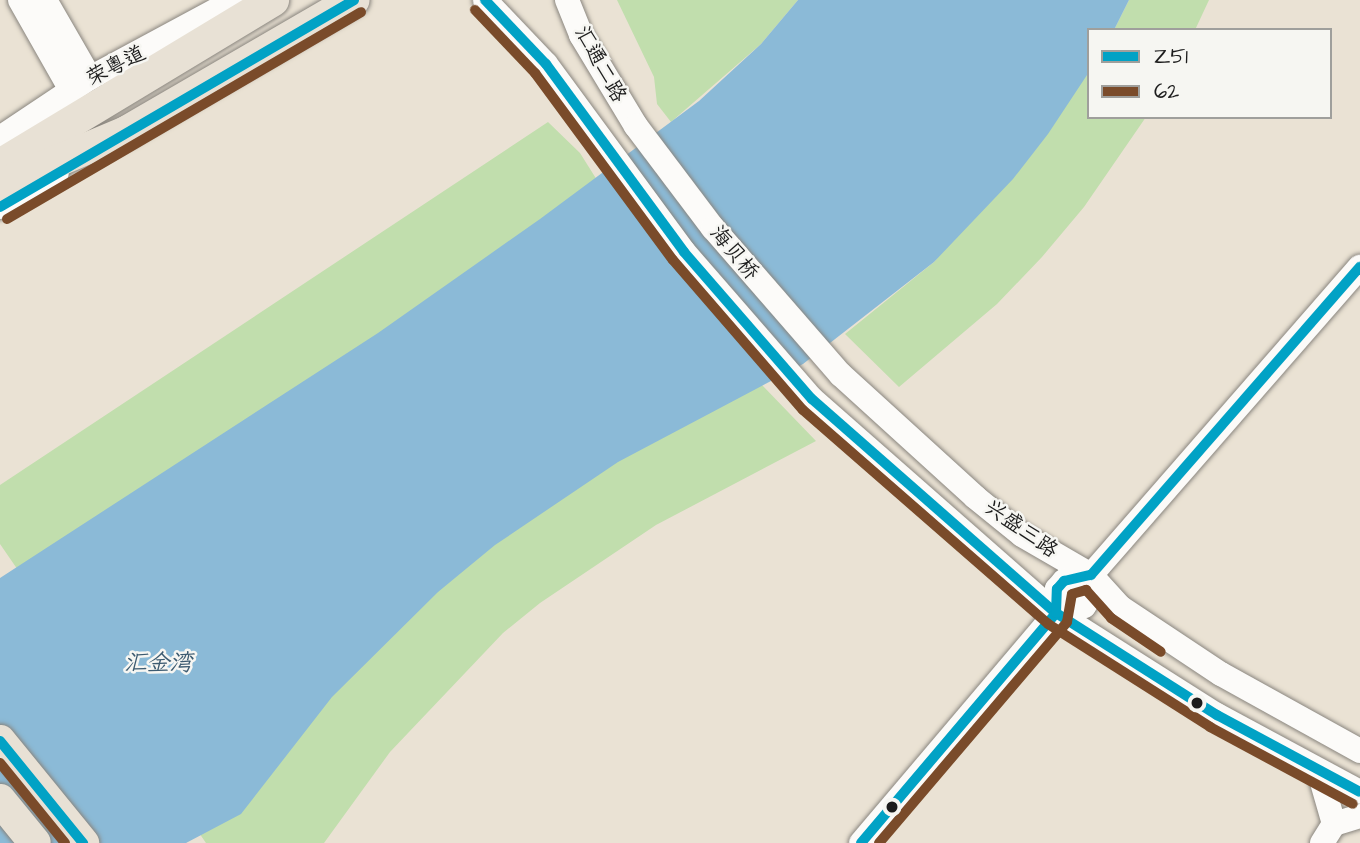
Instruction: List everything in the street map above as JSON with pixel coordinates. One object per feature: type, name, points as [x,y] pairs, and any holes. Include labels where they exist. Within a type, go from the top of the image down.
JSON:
[{"type":"main road","name":"荣粤道","points":[[87,89],[273,0]]},
{"type":"main road","points":[[0,185],[126,132],[354,0]]},
{"type":"main road","points":[[0,165],[87,89]]},
{"type":"main road","points":[[0,741],[83,843]]},
{"type":"main road","points":[[0,800],[35,843]]},
{"type":"street","points":[[20,0],[87,89]]},
{"type":"street","points":[[45,0],[87,89]]},
{"type":"street","name":"荣粤道","points":[[0,138],[235,0]]},
{"type":"street","name":"汇通二路","points":[[485,0],[546,64],[605,149]]},
{"type":"street","name":"汇通二路","points":[[567,0],[581,35],[636,126]]},
{"type":"street","name":"海贝桥","points":[[636,126],[722,238],[840,374]]},
{"type":"street","points":[[0,207],[126,132]]},
{"type":"street","name":"海贝桥","points":[[605,149],[717,292],[812,399]]},
{"type":"street","points":[[861,843],[1056,613],[1057,589],[1064,581],[1091,575],[1351,285],[1360,267]]},
{"type":"street","name":"兴盛三路","points":[[840,374],[975,497],[1022,535],[1091,575],[1120,607],[1160,634],[1360,751]]},
{"type":"street","name":"兴盛三路","points":[[812,399],[1056,613],[1217,715],[1360,792]]},
{"type":"street","points":[[1327,734],[1360,734]]},
{"type":"street","points":[[1319,772],[1328,833],[1360,816]]},
{"type":"green space","points":[[617,0],[798,0],[761,44],[671,122],[657,104],[654,77]]},
{"type":"green space","points":[[1129,0],[1209,0],[1196,28],[1115,28]]},
{"type":"green space","points":[[1087,74],[1087,119],[1145,119],[1084,207],[1042,257],[997,304],[899,387],[845,334],[934,262]]},
{"type":"green space","points":[[548,122],[580,153],[636,242],[730,352],[816,441],[656,525],[540,603],[503,633],[390,752],[324,843],[206,843],[0,544],[0,485]]},
{"type":"water","name":"汇金湾","points":[[798,0],[1129,0],[1115,28],[1087,28],[1087,75],[1048,134],[1013,179],[934,262],[803,364],[618,462],[495,545],[438,592],[332,697],[241,814],[186,843],[0,843],[0,578],[378,333],[540,219],[699,101],[761,44]]},
{"type":"transit line","name":"Z51","points":[[0,207],[354,0]]},
{"type":"transit line","name":"Z51","points":[[485,0],[546,64],[684,252],[812,399],[1056,613],[1217,715],[1360,792]]},
{"type":"transit line","name":"62","points":[[475,10],[535,73],[673,260],[803,410],[1048,624],[1210,727],[1353,804]]},
{"type":"transit line","name":"62","points":[[7,219],[361,12]]},
{"type":"transit line","name":"Z51","points":[[861,843],[1056,613],[1057,589],[1064,581],[1091,575],[1360,267]]},
{"type":"transit line","name":"62","points":[[879,843],[1067,622],[1072,594],[1086,590],[1111,618],[1161,652]]},
{"type":"transit line","name":"Z51","points":[[0,741],[83,843]]},
{"type":"transit line","name":"62","points":[[0,763],[65,843]]}]
